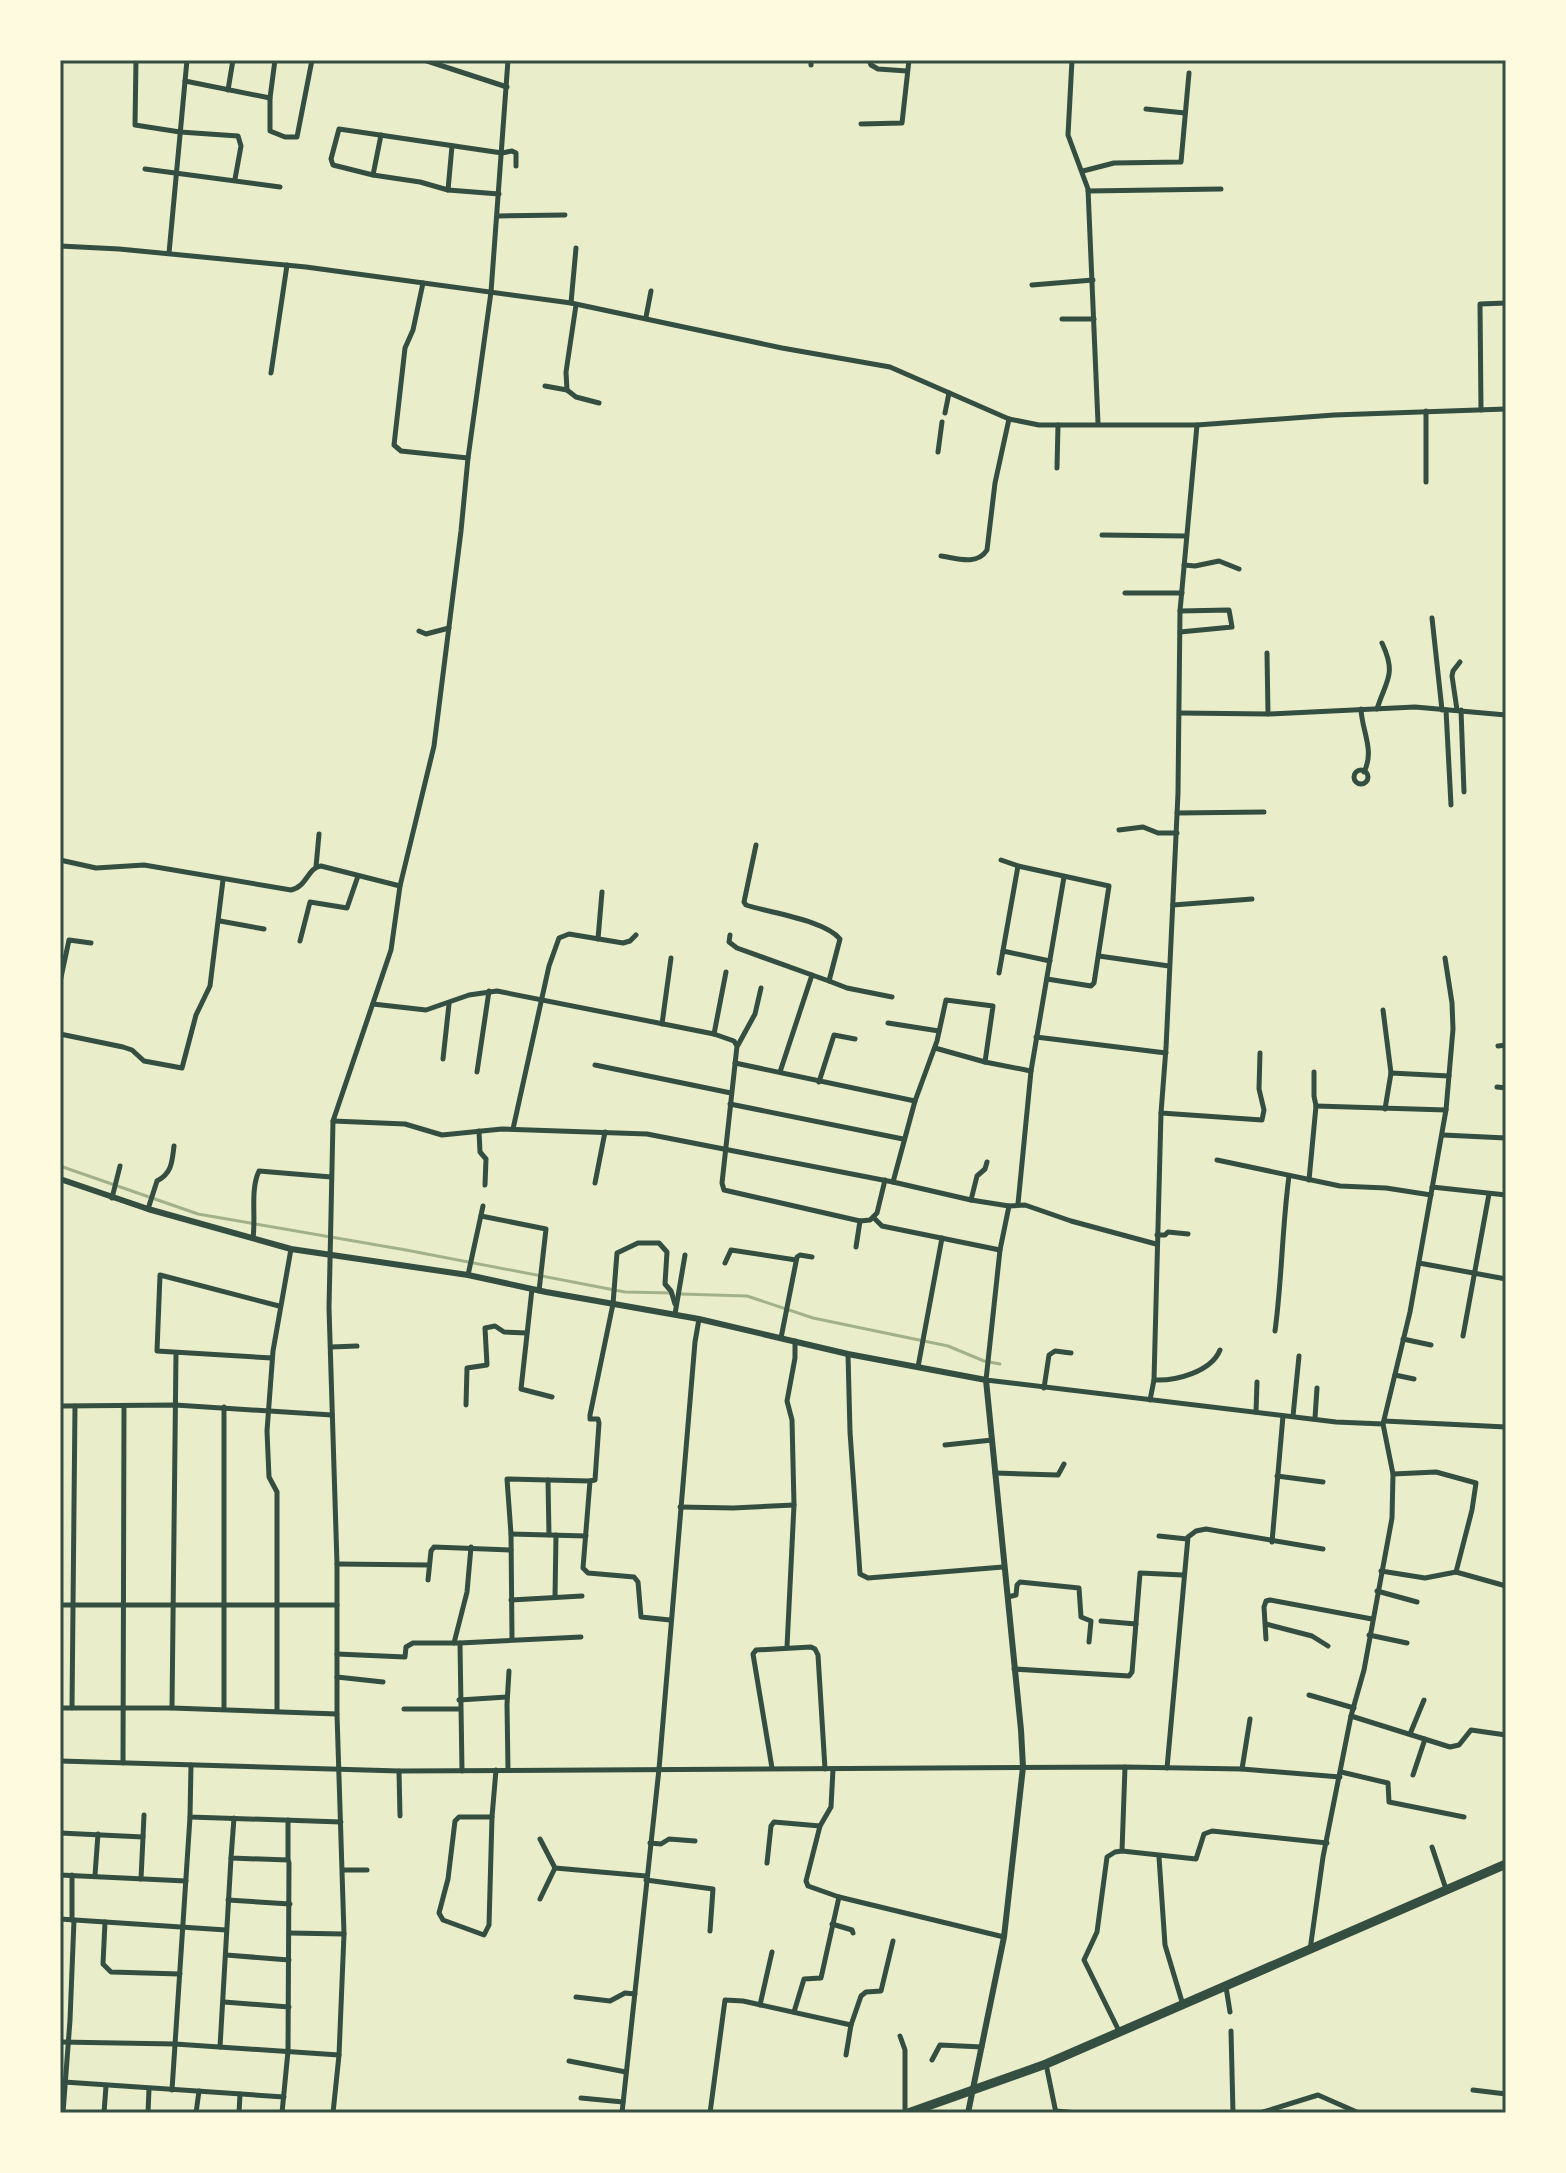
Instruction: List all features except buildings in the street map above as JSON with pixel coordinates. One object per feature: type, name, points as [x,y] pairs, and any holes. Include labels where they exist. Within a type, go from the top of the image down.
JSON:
[{"type":"highway","points":[[906,2113],[974,2092],[1046,2064],[1506,1864]]},
{"type":"street","points":[[136,60],[135,125],[241,138],[235,179]]},
{"type":"street","points":[[169,253],[187,60]]},
{"type":"street","points":[[228,90],[233,60]]},
{"type":"street","points":[[275,60],[270,131],[293,139],[297,137],[312,60]]},
{"type":"street","points":[[424,60],[507,87]]},
{"type":"street","points":[[333,2113],[339,2055],[344,1934],[337,1714],[330,1255],[325,1177],[333,1121],[391,950],[400,886],[434,746],[491,292],[508,60]]},
{"type":"street","points":[[869,60],[878,69],[908,71]]},
{"type":"street","points":[[861,124],[902,123],[909,60]]},
{"type":"street","points":[[1072,60],[1068,135],[1088,191],[1098,423]]},
{"type":"street","points":[[1083,171],[1114,163],[1181,162],[1189,73]]},
{"type":"street","points":[[185,81],[270,98]]},
{"type":"street","points":[[1146,109],[1185,113]]},
{"type":"street","points":[[499,194],[448,190],[336,166],[331,159],[339,129],[502,153],[512,151],[516,153],[516,166]]},
{"type":"street","points":[[373,175],[381,135]]},
{"type":"street","points":[[448,190],[452,146]]},
{"type":"street","points":[[145,169],[280,187]]},
{"type":"street","points":[[1088,191],[1221,189]]},
{"type":"street","points":[[498,216],[565,215]]},
{"type":"street","points":[[60,246],[287,265],[574,304],[782,348],[890,367],[1009,419],[1058,425],[1197,425],[1506,409]]},
{"type":"street","points":[[567,390],[576,248]]},
{"type":"street","points":[[271,373],[287,265]]},
{"type":"street","points":[[1032,285],[1093,280]]},
{"type":"street","points":[[423,283],[413,330],[405,348],[394,445],[401,451],[468,458]]},
{"type":"street","points":[[646,317],[651,291]]},
{"type":"street","points":[[1481,410],[1480,304],[1506,303]]},
{"type":"street","points":[[1062,319],[1094,319]]},
{"type":"street","points":[[545,386],[567,390],[576,397],[599,403]]},
{"type":"street","points":[[945,413],[949,393]]},
{"type":"street","points":[[1426,411],[1426,482]]},
{"type":"street","points":[[941,556],[972,560],[983,556],[987,550],[995,483],[1009,419]]},
{"type":"street","points":[[938,452],[942,422]]},
{"type":"street","points":[[1057,468],[1058,425]]},
{"type":"street","points":[[1151,1397],[1154,1381],[1161,1113],[1177,833],[1180,611],[1197,425]]},
{"type":"street","points":[[1102,535],[1186,536]]},
{"type":"street","points":[[1184,565],[1219,561],[1239,569]]},
{"type":"street","points":[[1125,593],[1182,593]]},
{"type":"street","points":[[1180,611],[1229,610],[1232,627],[1180,632]]},
{"type":"street","points":[[1432,618],[1444,710],[1451,805]]},
{"type":"street","points":[[419,631],[426,634],[449,628]]},
{"type":"street","points":[[1377,709],[1390,678],[1382,643]]},
{"type":"street","points":[[1267,653],[1268,714]]},
{"type":"street","points":[[1460,662],[1452,676],[1459,710],[1464,792]]},
{"type":"street","points":[[1180,713],[1268,714],[1415,707],[1506,715]]},
{"type":"street","points":[[1361,709],[1369,745],[1364,772]]},
{"type":"street","points":[[1177,813],[1264,812]]},
{"type":"street","points":[[1119,830],[1143,827],[1158,833],[1177,833]]},
{"type":"street","points":[[60,860],[96,868],[144,865],[291,890],[301,887],[316,867],[319,834]]},
{"type":"street","points":[[756,845],[745,903],[838,936],[840,943],[829,981]]},
{"type":"street","points":[[1001,860],[1064,877],[1108,884],[1094,983],[1091,986],[1047,979]]},
{"type":"street","points":[[999,973],[1018,866]]},
{"type":"street","points":[[316,867],[400,886]]},
{"type":"street","points":[[300,941],[310,902],[347,908],[358,876]]},
{"type":"street","points":[[1018,1204],[1031,1071],[1064,877]]},
{"type":"street","points":[[60,1034],[123,1047],[132,1050],[144,1061],[182,1068],[196,1015],[210,986],[223,880]]},
{"type":"street","points":[[598,939],[602,892]]},
{"type":"street","points":[[1173,905],[1252,899]]},
{"type":"street","points":[[220,921],[264,929]]},
{"type":"street","points":[[513,1129],[549,966],[559,938],[569,934],[626,943],[636,935]]},
{"type":"street","points":[[730,935],[729,942],[737,948],[847,988],[892,997]]},
{"type":"street","points":[[60,982],[69,940],[91,943]]},
{"type":"street","points":[[1003,951],[1050,961]]},
{"type":"street","points":[[1099,956],[1169,966]]},
{"type":"street","points":[[662,1024],[671,958]]},
{"type":"street","points":[[1310,1951],[1351,1716],[1392,1518],[1393,1474],[1384,1422],[1443,1135],[1452,1003],[1445,958]]},
{"type":"street","points":[[714,1034],[726,972]]},
{"type":"street","points":[[780,1072],[812,975]]},
{"type":"street","points":[[761,988],[755,1014],[737,1046],[722,1183],[725,1191],[860,1221],[874,1218]]},
{"type":"street","points":[[373,1004],[420,1011],[489,991],[516,993],[714,1034],[734,1041],[737,1046]]},
{"type":"street","points":[[477,1072],[489,991]]},
{"type":"street","points":[[874,1218],[935,1048],[946,1000],[993,1006],[985,1062]]},
{"type":"street","points":[[443,1059],[449,1004]]},
{"type":"street","points":[[1383,1010],[1391,1073],[1385,1109]]},
{"type":"street","points":[[888,1023],[939,1031]]},
{"type":"street","points":[[819,1082],[834,1035],[855,1039]]},
{"type":"street","points":[[1036,1037],[1166,1053]]},
{"type":"street","points":[[1498,1046],[1506,1045]]},
{"type":"street","points":[[935,1048],[1031,1071]]},
{"type":"street","points":[[1161,1113],[1262,1120],[1260,1053]]},
{"type":"street","points":[[735,1063],[915,1101]]},
{"type":"street","points":[[595,1065],[731,1093]]},
{"type":"street","points":[[1309,1180],[1316,1106],[1314,1072]]},
{"type":"street","points":[[1391,1073],[1449,1076]]},
{"type":"street","points":[[1497,1087],[1506,1088]]},
{"type":"street","points":[[730,1104],[903,1139]]},
{"type":"street","points":[[1316,1106],[1446,1110]]},
{"type":"street","points":[[333,1121],[405,1124],[442,1135],[513,1129],[647,1134],[726,1147],[971,1200],[1009,1206],[1018,1204],[1157,1244]]},
{"type":"street","points":[[479,1131],[480,1152],[486,1159],[485,1185]]},
{"type":"street","points":[[595,1183],[605,1132]]},
{"type":"street","points":[[1443,1135],[1506,1138]]},
{"type":"street","points":[[148,1206],[157,1181],[168,1173],[174,1146]]},
{"type":"street","points":[[1217,1160],[1309,1180],[1431,1195]]},
{"type":"street","points":[[971,1200],[977,1176],[985,1169],[987,1162]]},
{"type":"street","points":[[113,1194],[120,1166]]},
{"type":"street","points":[[253,1236],[255,1180],[259,1171],[325,1177]]},
{"type":"street","points":[[1275,1331],[1289,1176]]},
{"type":"street","points":[[60,1179],[291,1249],[469,1272],[535,1290],[675,1314],[848,1354],[986,1380],[1315,1418],[1506,1427]]},
{"type":"street","points":[[1432,1187],[1506,1195]]},
{"type":"street","points":[[1463,1336],[1489,1194]]},
{"type":"street","points":[[469,1272],[483,1206]]},
{"type":"street","points":[[968,2113],[1004,1937],[1023,1767],[986,1380],[1000,1250],[1009,1206]]},
{"type":"street","points":[[481,1216],[546,1229],[541,1276],[535,1290],[527,1333],[521,1389],[552,1397]]},
{"type":"street","points":[[874,1218],[882,1226],[1000,1250]]},
{"type":"street","points":[[856,1247],[860,1221]]},
{"type":"street","points":[[1157,1235],[1167,1232],[1188,1234]]},
{"type":"street","points":[[918,1367],[942,1238]]},
{"type":"street","points":[[512,1638],[507,1479],[595,1480],[599,1423],[598,1419],[590,1419],[590,1415],[613,1304],[617,1253],[648,1241],[659,1243],[667,1252],[665,1284],[675,1297]]},
{"type":"street","points":[[277,1711],[277,1492],[269,1477],[268,1411],[279,1306],[291,1249]]},
{"type":"street","points":[[725,1263],[731,1250],[796,1260]]},
{"type":"street","points":[[675,1314],[675,1297],[685,1255]]},
{"type":"street","points":[[781,1338],[796,1260],[800,1255],[812,1257]]},
{"type":"street","points":[[1419,1263],[1506,1279]]},
{"type":"street","points":[[272,1358],[156,1350],[160,1275],[279,1306]]},
{"type":"street","points":[[622,2113],[659,1769],[699,1319]]},
{"type":"street","points":[[466,1405],[467,1368],[487,1365],[485,1328],[495,1326],[504,1332],[527,1333]]},
{"type":"street","points":[[1403,1339],[1431,1345]]},
{"type":"street","points":[[787,1647],[794,1505],[792,1420],[787,1401],[795,1341]]},
{"type":"street","points":[[331,1347],[357,1346]]},
{"type":"street","points":[[1154,1381],[1172,1380],[1204,1367],[1216,1358],[1220,1350]]},
{"type":"street","points":[[172,1708],[176,1353]]},
{"type":"street","points":[[1044,1388],[1051,1353],[1071,1353]]},
{"type":"street","points":[[848,1354],[858,1558],[862,1576],[1003,1567]]},
{"type":"street","points":[[1293,1416],[1299,1356]]},
{"type":"street","points":[[1395,1375],[1414,1379]]},
{"type":"street","points":[[1256,1412],[1257,1382]]},
{"type":"street","points":[[1315,1418],[1317,1388]]},
{"type":"street","points":[[60,1406],[175,1405],[332,1415]]},
{"type":"street","points":[[72,1708],[75,1406]]},
{"type":"street","points":[[123,1763],[124,1406]]},
{"type":"street","points":[[224,1407],[224,1709]]},
{"type":"street","points":[[1272,1542],[1283,1415]]},
{"type":"street","points":[[945,1445],[992,1440]]},
{"type":"street","points":[[995,1473],[1058,1475],[1064,1464]]},
{"type":"street","points":[[1393,1474],[1436,1472],[1476,1483],[1456,1572]]},
{"type":"street","points":[[1277,1476],[1323,1482]]},
{"type":"street","points":[[548,1480],[549,1535]]},
{"type":"street","points":[[590,1481],[584,1571],[634,1577],[638,1582],[641,1617],[670,1620]]},
{"type":"street","points":[[680,1507],[794,1505]]},
{"type":"street","points":[[1167,1768],[1187,1539],[1196,1531],[1206,1529],[1323,1549]]},
{"type":"street","points":[[511,1534],[587,1536]]},
{"type":"street","points":[[555,1597],[556,1535]]},
{"type":"street","points":[[1159,1536],[1187,1539]]},
{"type":"street","points":[[428,1580],[434,1547],[511,1550]]},
{"type":"street","points":[[462,1771],[457,1643],[467,1592],[471,1547]]},
{"type":"street","points":[[337,1564],[429,1565]]},
{"type":"street","points":[[1381,1571],[1425,1578],[1456,1572],[1506,1586]]},
{"type":"street","points":[[1014,1669],[1126,1677],[1132,1672],[1140,1573],[1183,1575]]},
{"type":"street","points":[[1007,1597],[1016,1595],[1020,1582],[1079,1588],[1081,1617],[1091,1621],[1089,1642]]},
{"type":"street","points":[[1377,1591],[1417,1602]]},
{"type":"street","points":[[511,1600],[582,1596]]},
{"type":"street","points":[[1266,1639],[1264,1607],[1266,1601],[1272,1599],[1372,1619]]},
{"type":"street","points":[[60,1605],[337,1605]]},
{"type":"street","points":[[1101,1621],[1136,1624]]},
{"type":"street","points":[[1266,1624],[1312,1636],[1328,1646]]},
{"type":"street","points":[[1369,1635],[1407,1643]]},
{"type":"street","points":[[337,1654],[405,1657],[406,1647],[413,1643],[581,1637]]},
{"type":"street","points":[[772,1768],[753,1654],[756,1650],[811,1647],[817,1651],[825,1769]]},
{"type":"street","points":[[508,1770],[509,1671]]},
{"type":"street","points":[[337,1677],[383,1682]]},
{"type":"street","points":[[1309,1695],[1354,1708]]},
{"type":"street","points":[[459,1700],[507,1697]]},
{"type":"street","points":[[1410,1734],[1424,1700]]},
{"type":"street","points":[[60,1708],[224,1709],[337,1714]]},
{"type":"street","points":[[404,1709],[459,1709]]},
{"type":"street","points":[[1351,1716],[1454,1748],[1471,1730],[1506,1735]]},
{"type":"street","points":[[1242,1769],[1250,1719]]},
{"type":"street","points":[[1413,1775],[1425,1739]]},
{"type":"street","points":[[60,1761],[399,1771],[1023,1767],[1242,1769],[1341,1774],[1388,1783],[1389,1802],[1464,1817]]},
{"type":"street","points":[[172,2090],[191,1765]]},
{"type":"street","points":[[1122,1851],[1125,1767]]},
{"type":"street","points":[[833,1769],[831,1807],[820,1826],[807,1883],[811,1888],[1004,1937]]},
{"type":"street","points":[[492,1817],[465,1817],[455,1821],[448,1879],[439,1913],[443,1920],[484,1935],[489,1925],[496,1770]]},
{"type":"street","points":[[399,1771],[400,1816]]},
{"type":"street","points":[[141,1879],[144,1815]]},
{"type":"street","points":[[190,1817],[341,1822]]},
{"type":"street","points":[[220,2047],[234,1818]]},
{"type":"street","points":[[282,2113],[289,2007],[288,1820]]},
{"type":"street","points":[[767,1863],[774,1822],[820,1826]]},
{"type":"street","points":[[1120,2033],[1084,1960],[1097,1932],[1107,1857],[1122,1851],[1196,1859],[1204,1834],[1212,1831],[1327,1843]]},
{"type":"street","points":[[60,1833],[143,1837]]},
{"type":"street","points":[[95,1875],[98,1834]]},
{"type":"street","points":[[540,1839],[555,1868]]},
{"type":"street","points":[[650,1843],[661,1844],[668,1839],[695,1841]]},
{"type":"street","points":[[1432,1847],[1447,1890]]},
{"type":"street","points":[[1159,1857],[1165,1945],[1184,2006]]},
{"type":"street","points":[[231,1858],[288,1860]]},
{"type":"street","points":[[555,1868],[713,1889],[710,1931]]},
{"type":"street","points":[[540,1899],[555,1868]]},
{"type":"street","points":[[343,1870],[367,1870]]},
{"type":"street","points":[[60,1875],[186,1881]]},
{"type":"street","points":[[62,2111],[68,2042],[72,1875]]},
{"type":"street","points":[[794,2012],[804,1979],[821,1978],[839,1897]]},
{"type":"street","points":[[228,1900],[290,1904]]},
{"type":"street","points":[[60,1919],[226,1930]]},
{"type":"street","points":[[105,1922],[103,1964],[106,1969],[111,1972],[180,1974]]},
{"type":"street","points":[[832,1924],[853,1933]]},
{"type":"street","points":[[289,1933],[344,1934]]},
{"type":"street","points":[[846,2055],[857,2002],[866,1992],[881,1991],[893,1941]]},
{"type":"street","points":[[760,2005],[772,1952]]},
{"type":"street","points":[[226,1955],[289,1960]]},
{"type":"street","points":[[1226,1987],[1230,2012]]},
{"type":"street","points":[[576,1997],[610,2001],[622,1994],[635,1994]]},
{"type":"street","points":[[710,2113],[725,2000],[851,2025]]},
{"type":"street","points":[[224,2002],[289,2007]]},
{"type":"street","points":[[1231,2031],[1233,2113]]},
{"type":"street","points":[[900,2036],[905,2050],[906,2113]]},
{"type":"street","points":[[60,2042],[175,2044],[339,2055]]},
{"type":"street","points":[[932,2060],[940,2045],[982,2047]]},
{"type":"street","points":[[569,2061],[626,2072]]},
{"type":"street","points":[[1046,2064],[1056,2112],[1078,2113]]},
{"type":"street","points":[[64,2082],[284,2097]]},
{"type":"street","points":[[104,2113],[106,2086]]},
{"type":"street","points":[[148,2113],[149,2089]]},
{"type":"street","points":[[1473,2090],[1506,2094]]},
{"type":"street","points":[[196,2113],[199,2091]]},
{"type":"street","points":[[239,2113],[241,2094]]},
{"type":"street","points":[[1260,2113],[1318,2095],[1359,2113]]},
{"type":"street","points":[[581,2098],[623,2102]]},
{"type":"waterway","points":[[60,1166],[198,1214],[625,1292],[673,1293]]},
{"type":"waterway","points":[[681,1294],[747,1296],[813,1318],[948,1346],[1000,1364]]}]
